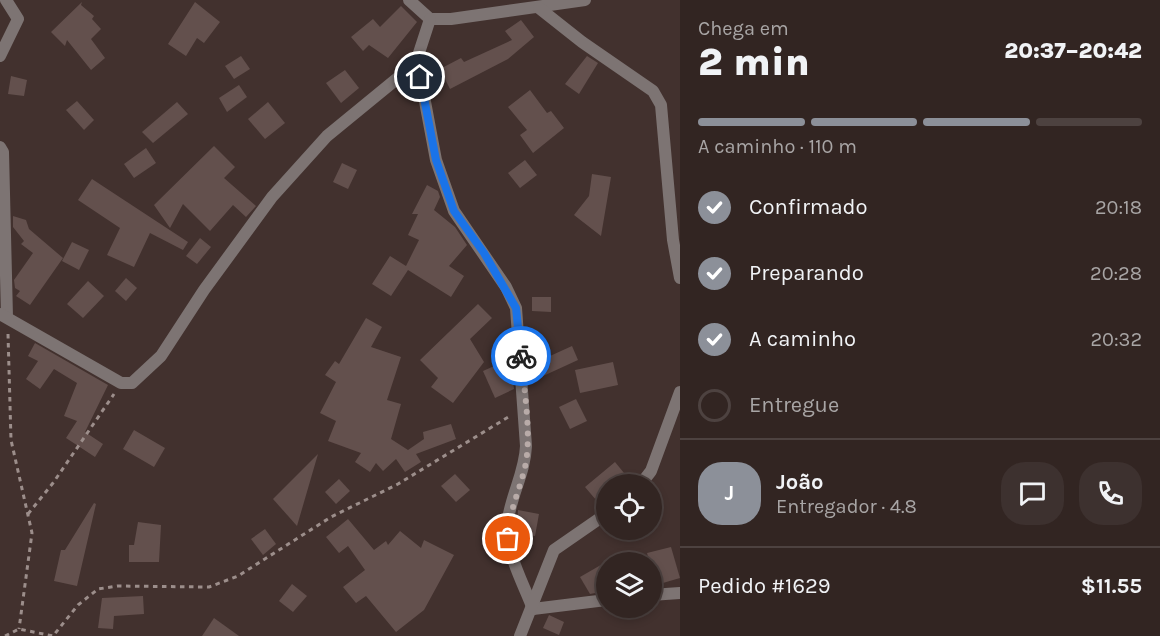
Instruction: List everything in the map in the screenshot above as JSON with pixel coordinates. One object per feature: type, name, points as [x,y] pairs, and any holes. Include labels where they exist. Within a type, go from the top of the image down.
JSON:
[{"type":"street","points":[[0,56],[18,19],[6,0]]},
{"type":"street","points":[[409,0],[430,19],[451,19],[585,0]]},
{"type":"street","points":[[539,8],[582,42],[654,91],[661,105],[673,240],[680,278]]},
{"type":"street","points":[[0,147],[3,152],[4,315],[121,384],[132,383],[161,356],[204,291],[272,197],[327,136],[399,77],[417,59],[430,19]]},
{"type":"street","points":[[417,59],[436,160],[454,211],[500,279],[516,308],[525,408],[525,466],[508,519],[508,539],[533,609]]},
{"type":"street","points":[[649,474],[680,392]]},
{"type":"street","points":[[520,636],[533,609],[554,550],[596,521]]},
{"type":"street","points":[[662,595],[680,594]]},
{"type":"street","points":[[533,609],[596,601]]},
{"type":"path","points":[[4,315],[11,440],[32,533],[19,629]]},
{"type":"path","points":[[28,514],[53,483],[121,384]]},
{"type":"path","points":[[5,636],[19,629],[53,636],[78,605],[98,589],[117,586],[209,587],[238,576],[331,517],[398,484],[525,408]]},
{"type":"building","points":[[82,2],[81,5],[94,16],[92,19],[101,29],[91,39],[105,58],[91,70],[67,40],[65,46],[51,32]]},
{"type":"building","points":[[195,2],[220,22],[204,43],[197,38],[186,56],[168,44]]},
{"type":"building","points":[[401,6],[417,22],[388,58],[369,45],[363,51],[351,37],[373,19],[380,27]]},
{"type":"building","points":[[521,20],[534,37],[508,59],[450,89],[440,69],[461,58],[464,62],[512,40],[505,31]]},
{"type":"building","points":[[241,56],[250,69],[234,79],[225,66]]},
{"type":"building","points":[[587,56],[598,63],[579,94],[565,84]]},
{"type":"building","points":[[345,70],[359,88],[341,103],[326,83]]},
{"type":"building","points":[[11,76],[27,80],[24,96],[8,94]]},
{"type":"building","points":[[239,85],[247,97],[227,112],[219,98]]},
{"type":"building","points":[[530,90],[547,113],[551,111],[564,128],[533,153],[520,135],[527,130],[508,107]]},
{"type":"building","points":[[77,101],[94,120],[84,130],[66,110]]},
{"type":"building","points":[[177,102],[188,114],[153,143],[142,132]]},
{"type":"building","points":[[268,102],[285,123],[265,139],[248,119]]},
{"type":"building","points":[[214,146],[235,167],[224,178],[256,206],[246,217],[233,205],[210,231],[183,204],[170,228],[154,205]]},
{"type":"building","points":[[146,148],[156,163],[134,178],[124,164]]},
{"type":"building","points":[[525,160],[537,175],[520,188],[508,173]]},
{"type":"building","points":[[342,163],[357,170],[348,189],[333,182]]},
{"type":"building","points":[[592,174],[611,177],[601,236],[574,215],[589,196]]},
{"type":"building","points":[[92,179],[188,242],[183,250],[150,233],[134,267],[107,255],[120,228],[78,200]]},
{"type":"building","points":[[427,185],[438,191],[440,197],[434,210],[455,227],[467,245],[449,266],[464,276],[451,297],[408,270],[391,296],[372,284],[390,256],[406,266],[419,240],[408,235],[418,214],[412,214]]},
{"type":"building","points":[[13,216],[26,220],[29,229],[63,258],[30,305],[16,296],[20,291],[15,288],[14,280],[33,253],[21,244],[24,241],[13,227]]},
{"type":"building","points":[[200,238],[211,247],[197,264],[186,256]]},
{"type":"building","points":[[72,242],[89,250],[79,270],[62,261]]},
{"type":"building","points":[[126,278],[137,288],[126,301],[115,291]]},
{"type":"building","points":[[88,281],[104,296],[83,318],[67,304]]},
{"type":"building","points":[[532,297],[551,297],[551,312],[532,311]]},
{"type":"building","points":[[478,304],[492,318],[470,339],[484,362],[453,403],[431,387],[438,378],[420,360]]},
{"type":"building","points":[[366,318],[382,327],[371,347],[401,357],[387,400],[401,404],[391,439],[408,450],[424,439],[423,432],[451,424],[456,439],[416,454],[421,462],[405,472],[396,459],[383,471],[376,463],[370,472],[355,462],[361,453],[328,441],[336,421],[320,413],[336,382],[325,375],[335,361],[339,364]]},
{"type":"building","points":[[35,343],[108,385],[85,432],[103,444],[95,457],[66,438],[77,421],[64,416],[77,383],[54,369],[40,389],[26,379],[38,361],[28,356]]},
{"type":"building","points":[[572,346],[578,360],[530,382],[528,366]]},
{"type":"building","points":[[510,359],[514,389],[495,398],[483,371]]},
{"type":"building","points":[[613,362],[618,385],[580,393],[575,370]]},
{"type":"building","points":[[576,399],[587,421],[570,429],[559,407]]},
{"type":"building","points":[[134,430],[165,448],[154,467],[123,449]]},
{"type":"building","points":[[318,454],[297,526],[273,499]]},
{"type":"building","points":[[615,462],[625,474],[601,474]]},
{"type":"building","points":[[455,474],[470,490],[456,502],[441,486]]},
{"type":"building","points":[[596,478],[596,500],[585,487]]},
{"type":"building","points":[[339,479],[350,491],[336,504],[325,492]]},
{"type":"building","points":[[94,503],[96,504],[77,586],[54,581],[61,550],[65,550]]},
{"type":"building","points":[[518,510],[539,514],[535,536],[516,533]]},
{"type":"building","points":[[348,519],[374,550],[386,541],[388,545],[400,531],[421,548],[424,540],[454,555],[424,610],[396,632],[366,596],[356,603],[343,587],[365,570],[348,546],[339,553],[326,537]]},
{"type":"building","points":[[138,522],[161,525],[159,562],[129,562],[129,545],[134,545]]},
{"type":"building","points":[[265,529],[276,544],[263,555],[251,539]]},
{"type":"building","points":[[671,547],[680,578],[662,583],[662,552],[651,552]]},
{"type":"building","points":[[596,568],[596,593],[590,594],[580,577]]},
{"type":"building","points":[[292,584],[307,596],[293,612],[279,601]]},
{"type":"building","points":[[143,596],[144,614],[114,616],[113,629],[98,628],[102,598]]},
{"type":"building","points":[[549,615],[564,622],[559,635],[543,628]]},
{"type":"building","points":[[214,618],[239,636],[202,636]]},
{"type":"way so far","points":[[508,539],[508,519],[525,466],[526,425],[521,356]]},
{"type":"route","points":[[420,77],[436,160],[454,211],[484,253],[516,308],[521,356]]}]
